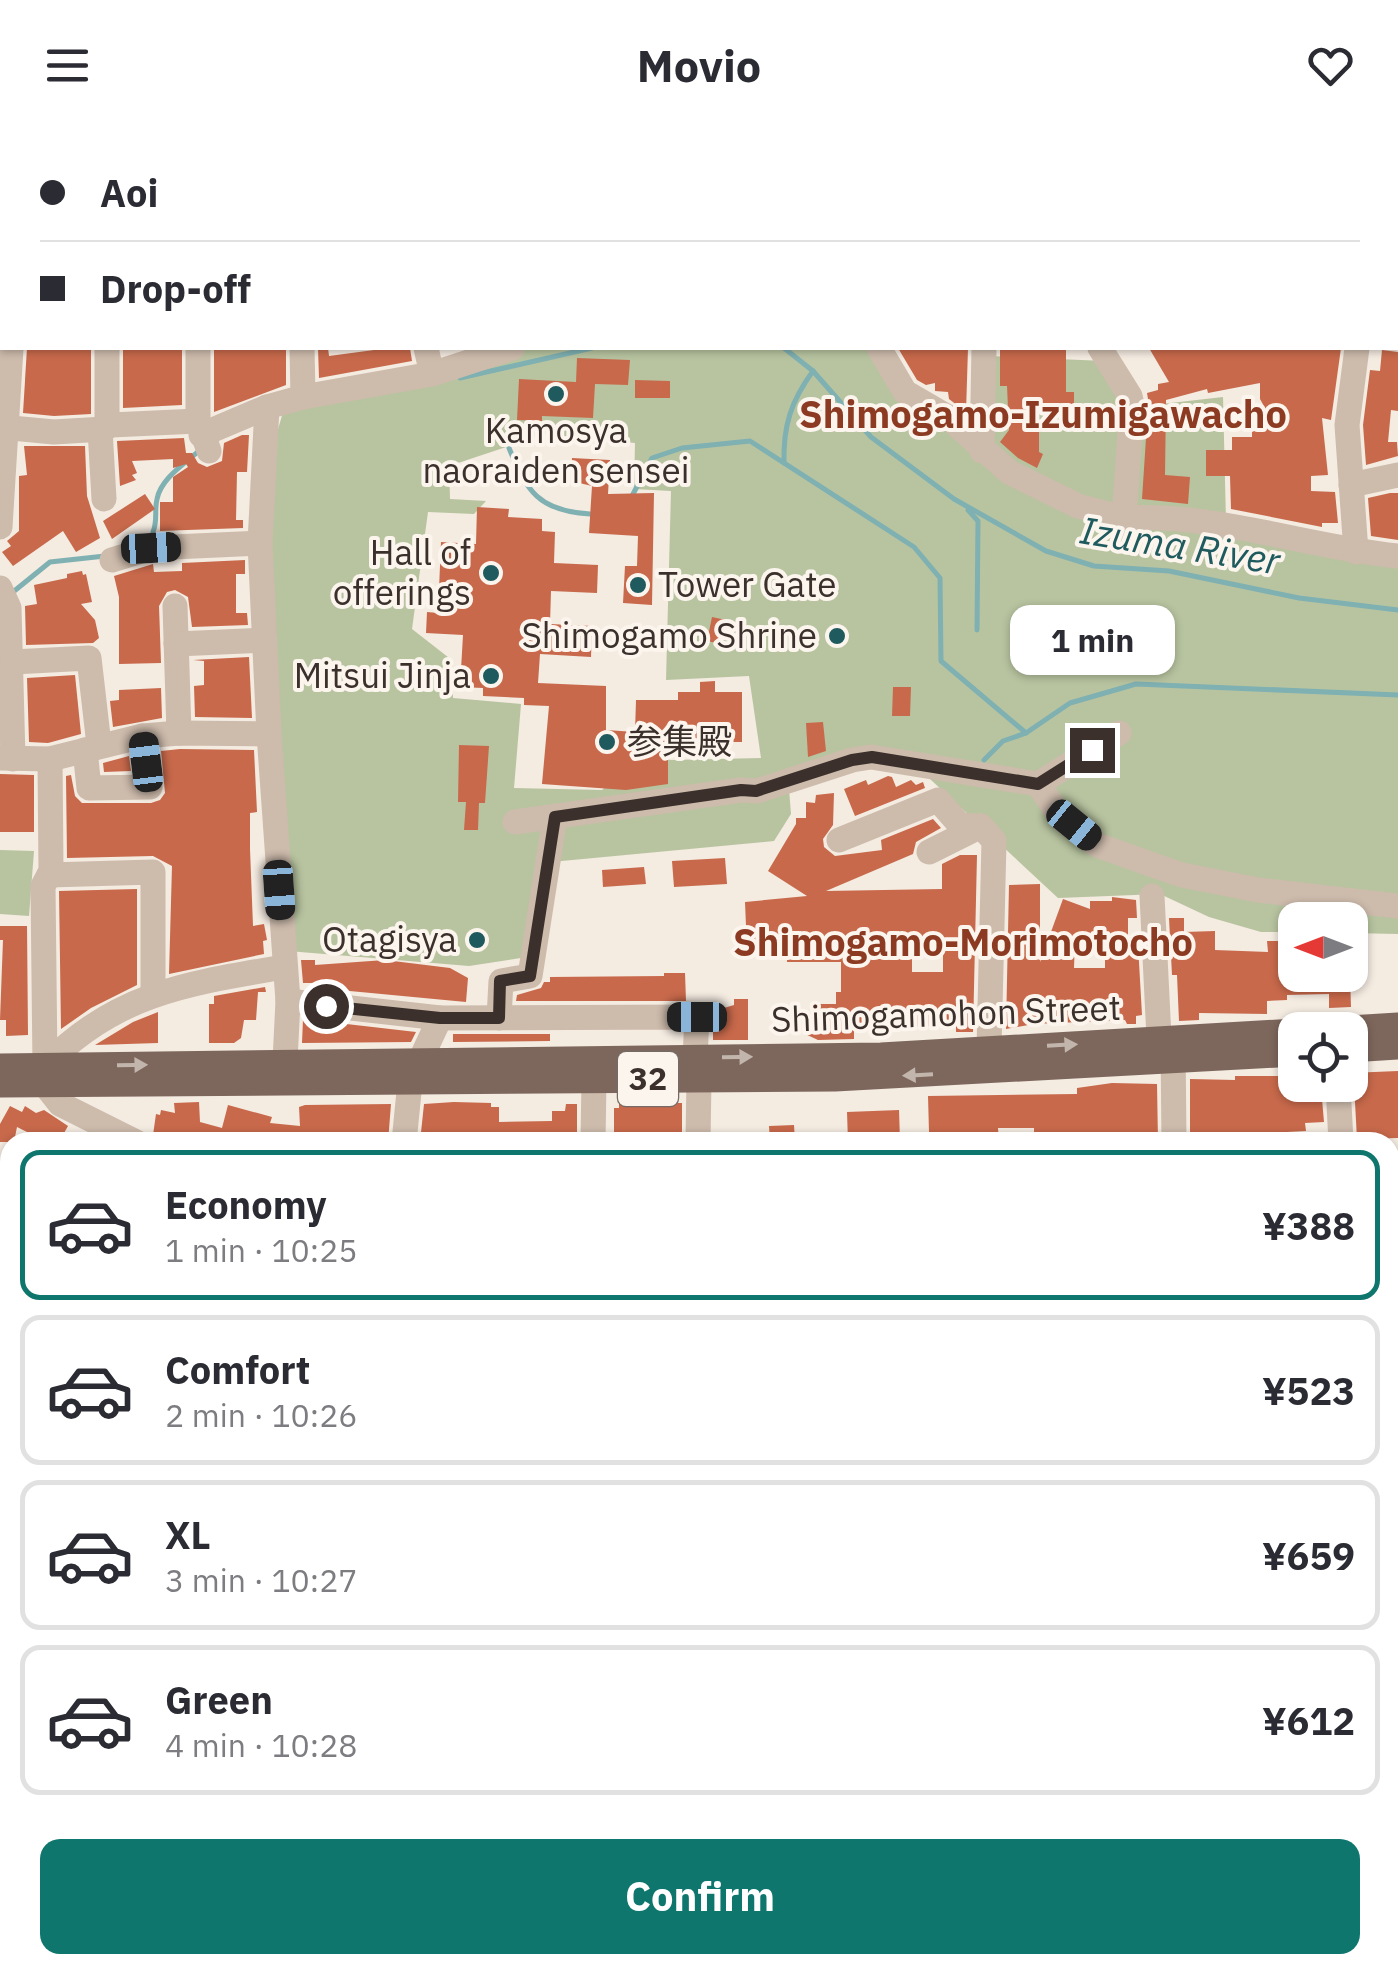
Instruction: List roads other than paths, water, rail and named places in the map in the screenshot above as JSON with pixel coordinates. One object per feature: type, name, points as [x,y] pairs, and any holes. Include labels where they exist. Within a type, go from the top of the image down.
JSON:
[{"type":"main road","points":[[1368,1027],[1398,1025]]},
{"type":"main road","name":"Shimogamohon Street","points":[[697,1068],[835,1079],[1167,1050],[1278,1034]]},
{"type":"main road","points":[[1368,1049],[1398,1047]]},
{"type":"main road","name":"Shimogamohon Street","points":[[0,1086],[45,1076],[697,1068],[989,1049],[1278,1053]]},
{"type":"main road","name":"Shimogamohon Street","points":[[0,1066],[45,1076]]},
{"type":"street","points":[[104,498],[107,350]]},
{"type":"street","points":[[198,350],[203,436]]},
{"type":"street","points":[[302,350],[303,397]]},
{"type":"street","points":[[426,350],[432,374]]},
{"type":"street","points":[[4,427],[54,432],[104,428],[203,436],[266,415],[303,397],[432,374],[506,350]]},
{"type":"street","points":[[880,350],[906,392],[948,418],[1009,472],[1078,506],[1124,518],[1145,516],[1254,529],[1356,552],[1398,556]]},
{"type":"street","points":[[982,451],[984,350]]},
{"type":"street","points":[[1101,350],[1130,396],[1132,406],[1124,518]]},
{"type":"street","points":[[1356,552],[1347,425],[1357,350]]},
{"type":"street","points":[[0,527],[7,355]]},
{"type":"street","points":[[266,415],[260,543],[288,1001],[284,1073]]},
{"type":"street","points":[[1351,484],[1398,475]]},
{"type":"street","points":[[112,560],[151,548],[260,543]]},
{"type":"street","points":[[3,596],[13,662],[6,759],[50,759],[143,736],[269,734]]},
{"type":"street","points":[[175,606],[179,733]]},
{"type":"street","points":[[176,644],[265,640]]},
{"type":"street","points":[[13,662],[89,658],[89,788],[150,787],[143,736]]},
{"type":"street","points":[[515,822],[756,791],[872,757],[1038,784],[1119,733]]},
{"type":"street","points":[[50,759],[49,876],[43,886],[45,1076],[60,1104],[95,1132]]},
{"type":"street","points":[[1038,784],[1062,820],[1098,844],[1182,875],[1258,890],[1398,906]]},
{"type":"street","points":[[838,840],[938,800],[960,825],[981,826],[994,841],[989,1049]]},
{"type":"street","points":[[499,1018],[500,981],[530,976],[555,817]]},
{"type":"street","points":[[929,852],[981,826]]},
{"type":"street","points":[[49,876],[153,872],[154,994]]},
{"type":"street","points":[[1152,896],[1173,1132]]},
{"type":"street","points":[[45,1076],[68,1042],[132,1002],[284,967]]},
{"type":"street","points":[[288,1001],[440,1018],[697,1017],[698,1132]]},
{"type":"street","points":[[406,1132],[416,1072],[440,1018]]},
{"type":"street","points":[[594,1132],[598,1018]]},
{"type":"street","points":[[1339,1102],[1340,1132]]},
{"type":"waterway","name":"Izuma River","points":[[460,378],[583,350]]},
{"type":"waterway","name":"Izuma River","points":[[787,350],[813,371],[871,437],[954,499],[1046,551],[1094,566],[1169,571],[1299,598],[1398,610]]},
{"type":"waterway","points":[[784,463],[790,414],[813,371]]},
{"type":"waterway","points":[[632,496],[652,458],[682,448],[750,441],[914,547],[940,578],[941,661],[1026,733],[1070,703],[1136,684],[1398,695]]},
{"type":"waterway","points":[[509,448],[537,496],[558,509],[590,514]]},
{"type":"waterway","name":"Izuma River","points":[[153,532],[163,484],[201,449]]},
{"type":"waterway","points":[[968,510],[978,521],[977,630]]},
{"type":"waterway","points":[[13,592],[50,562],[105,556]]},
{"type":"waterway","points":[[984,760],[1003,741],[1026,733]]},
{"type":"place","name":"Kamosya naoraiden sensei","points":[[556,394]]},
{"type":"place","name":"Hall of offerings","points":[[491,573]]},
{"type":"place","name":"Tower Gate","points":[[638,585]]},
{"type":"place","name":"Shimogamo Shrine","points":[[837,636]]},
{"type":"place","name":"Mitsui Jinja","points":[[491,676]]},
{"type":"place","name":"参集殿","points":[[607,742]]},
{"type":"place","name":"Otagisya","points":[[477,940]]},
{"type":"district","name":"Shimogamo-Izumigawacho","points":[[1043,415]]},
{"type":"district","name":"Shimogamo-Morimotocho","points":[[963,943]]}]
